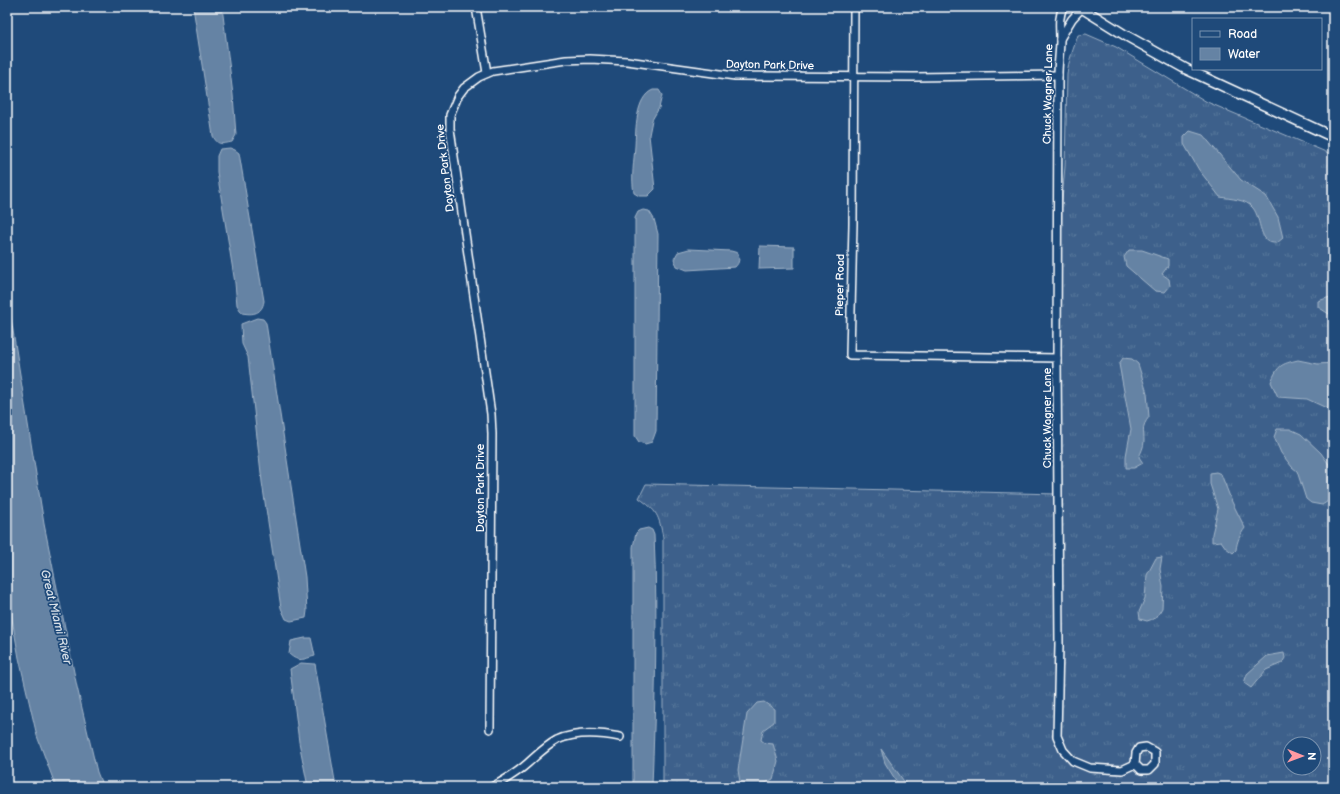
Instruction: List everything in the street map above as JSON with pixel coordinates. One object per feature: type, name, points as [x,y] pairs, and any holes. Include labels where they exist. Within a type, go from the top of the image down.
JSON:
[{"type":"main road","points":[[1081,7],[1125,35],[1186,69],[1333,137]]},
{"type":"street","points":[[476,7],[487,73]]},
{"type":"street","name":"Pieper Road","points":[[854,7],[853,216],[850,355],[1057,358]]},
{"type":"street","name":"Chuck Wagner Lane","points":[[1063,7],[1059,20],[1060,38],[1058,75],[1057,358],[1059,629],[1057,736],[1063,750],[1073,761],[1090,768],[1122,770],[1135,764]]},
{"type":"street","points":[[1060,38],[1081,7]]},
{"type":"street","name":"Dayton Park Drive","points":[[490,728],[491,414],[451,146],[450,122],[453,105],[464,88],[487,73],[559,61],[590,59],[627,61],[735,76],[853,77],[1058,75]]},
{"type":"street","points":[[492,787],[516,773],[549,745],[565,737],[581,734],[604,734],[620,738]]},
{"type":"green space","points":[[1086,34],[1116,47],[1207,102],[1333,155],[1333,787],[663,787],[663,538],[656,514],[650,506],[639,498],[646,484],[1058,494],[1057,258],[1065,166],[1067,75],[1078,35]]},
{"type":"water","points":[[193,7],[222,7],[233,95],[236,135],[232,142],[221,144],[213,136]]},
{"type":"water","points":[[653,90],[659,90],[662,95],[659,108],[652,120],[649,135],[655,189],[648,196],[639,196],[634,193],[633,181],[636,124],[643,100],[647,94]]},
{"type":"water","points":[[1190,131],[1203,135],[1241,180],[1266,196],[1278,217],[1283,238],[1277,243],[1271,243],[1263,236],[1256,213],[1250,205],[1238,200],[1220,197],[1199,170],[1184,144],[1184,137]]},
{"type":"water","points":[[230,148],[239,153],[264,301],[261,309],[253,314],[242,313],[237,305],[235,283],[217,172],[217,156],[220,149]]},
{"type":"water","points":[[643,210],[649,211],[654,219],[658,234],[656,431],[652,442],[645,444],[639,442],[635,436],[635,218],[638,212]]},
{"type":"water","points":[[760,246],[794,247],[794,268],[759,269]]},
{"type":"water","points":[[689,249],[731,251],[738,253],[739,259],[735,267],[687,270],[677,266],[674,259],[678,252]]},
{"type":"water","points":[[1129,250],[1142,250],[1168,259],[1168,266],[1162,274],[1169,279],[1170,286],[1165,292],[1155,291],[1126,266],[1124,257]]},
{"type":"water","name":"Great Miami River","points":[[7,278],[10,312],[44,524],[77,687],[97,772],[103,787],[56,787],[37,736],[19,658],[7,591]]},
{"type":"water","points":[[1333,296],[1333,314],[1329,314],[1318,307],[1318,301]]},
{"type":"water","points":[[257,318],[263,319],[266,323],[305,577],[306,618],[291,621],[286,619],[281,608],[262,482],[248,357],[242,344],[241,324]]},
{"type":"water","points":[[1123,358],[1132,359],[1138,364],[1147,393],[1149,417],[1144,426],[1144,443],[1139,457],[1143,463],[1134,468],[1126,468],[1126,456],[1131,429],[1119,364]]},
{"type":"water","points":[[1298,360],[1318,364],[1333,363],[1333,411],[1307,399],[1278,397],[1271,382],[1276,372],[1284,364]]},
{"type":"water","points":[[1277,429],[1290,429],[1301,434],[1321,453],[1333,470],[1333,498],[1322,505],[1311,503],[1306,499],[1297,471],[1281,453],[1274,437]]},
{"type":"water","points":[[1216,472],[1221,474],[1232,502],[1245,528],[1239,538],[1236,550],[1233,553],[1226,548],[1221,541],[1212,542],[1212,534],[1218,509],[1210,484],[1210,473]]},
{"type":"water","points":[[648,528],[652,530],[654,535],[656,598],[652,787],[633,787],[633,547],[636,533],[639,530]]},
{"type":"water","points":[[1162,557],[1160,569],[1163,587],[1162,608],[1156,618],[1147,621],[1140,619],[1139,612],[1145,598],[1147,575],[1156,558]]},
{"type":"water","points":[[311,638],[315,656],[304,659],[296,659],[292,657],[289,654],[291,641]]},
{"type":"water","points":[[1284,653],[1285,658],[1282,663],[1266,670],[1251,688],[1244,683],[1247,674],[1267,656]]},
{"type":"water","points":[[301,663],[315,664],[336,787],[308,787],[299,742],[290,669]]},
{"type":"water","points":[[764,702],[774,709],[774,722],[763,730],[761,740],[765,743],[773,744],[778,761],[773,779],[758,787],[747,787],[740,782],[738,770],[747,714],[757,703]]},
{"type":"water","points":[[881,749],[908,787],[900,787],[885,763]]}]
